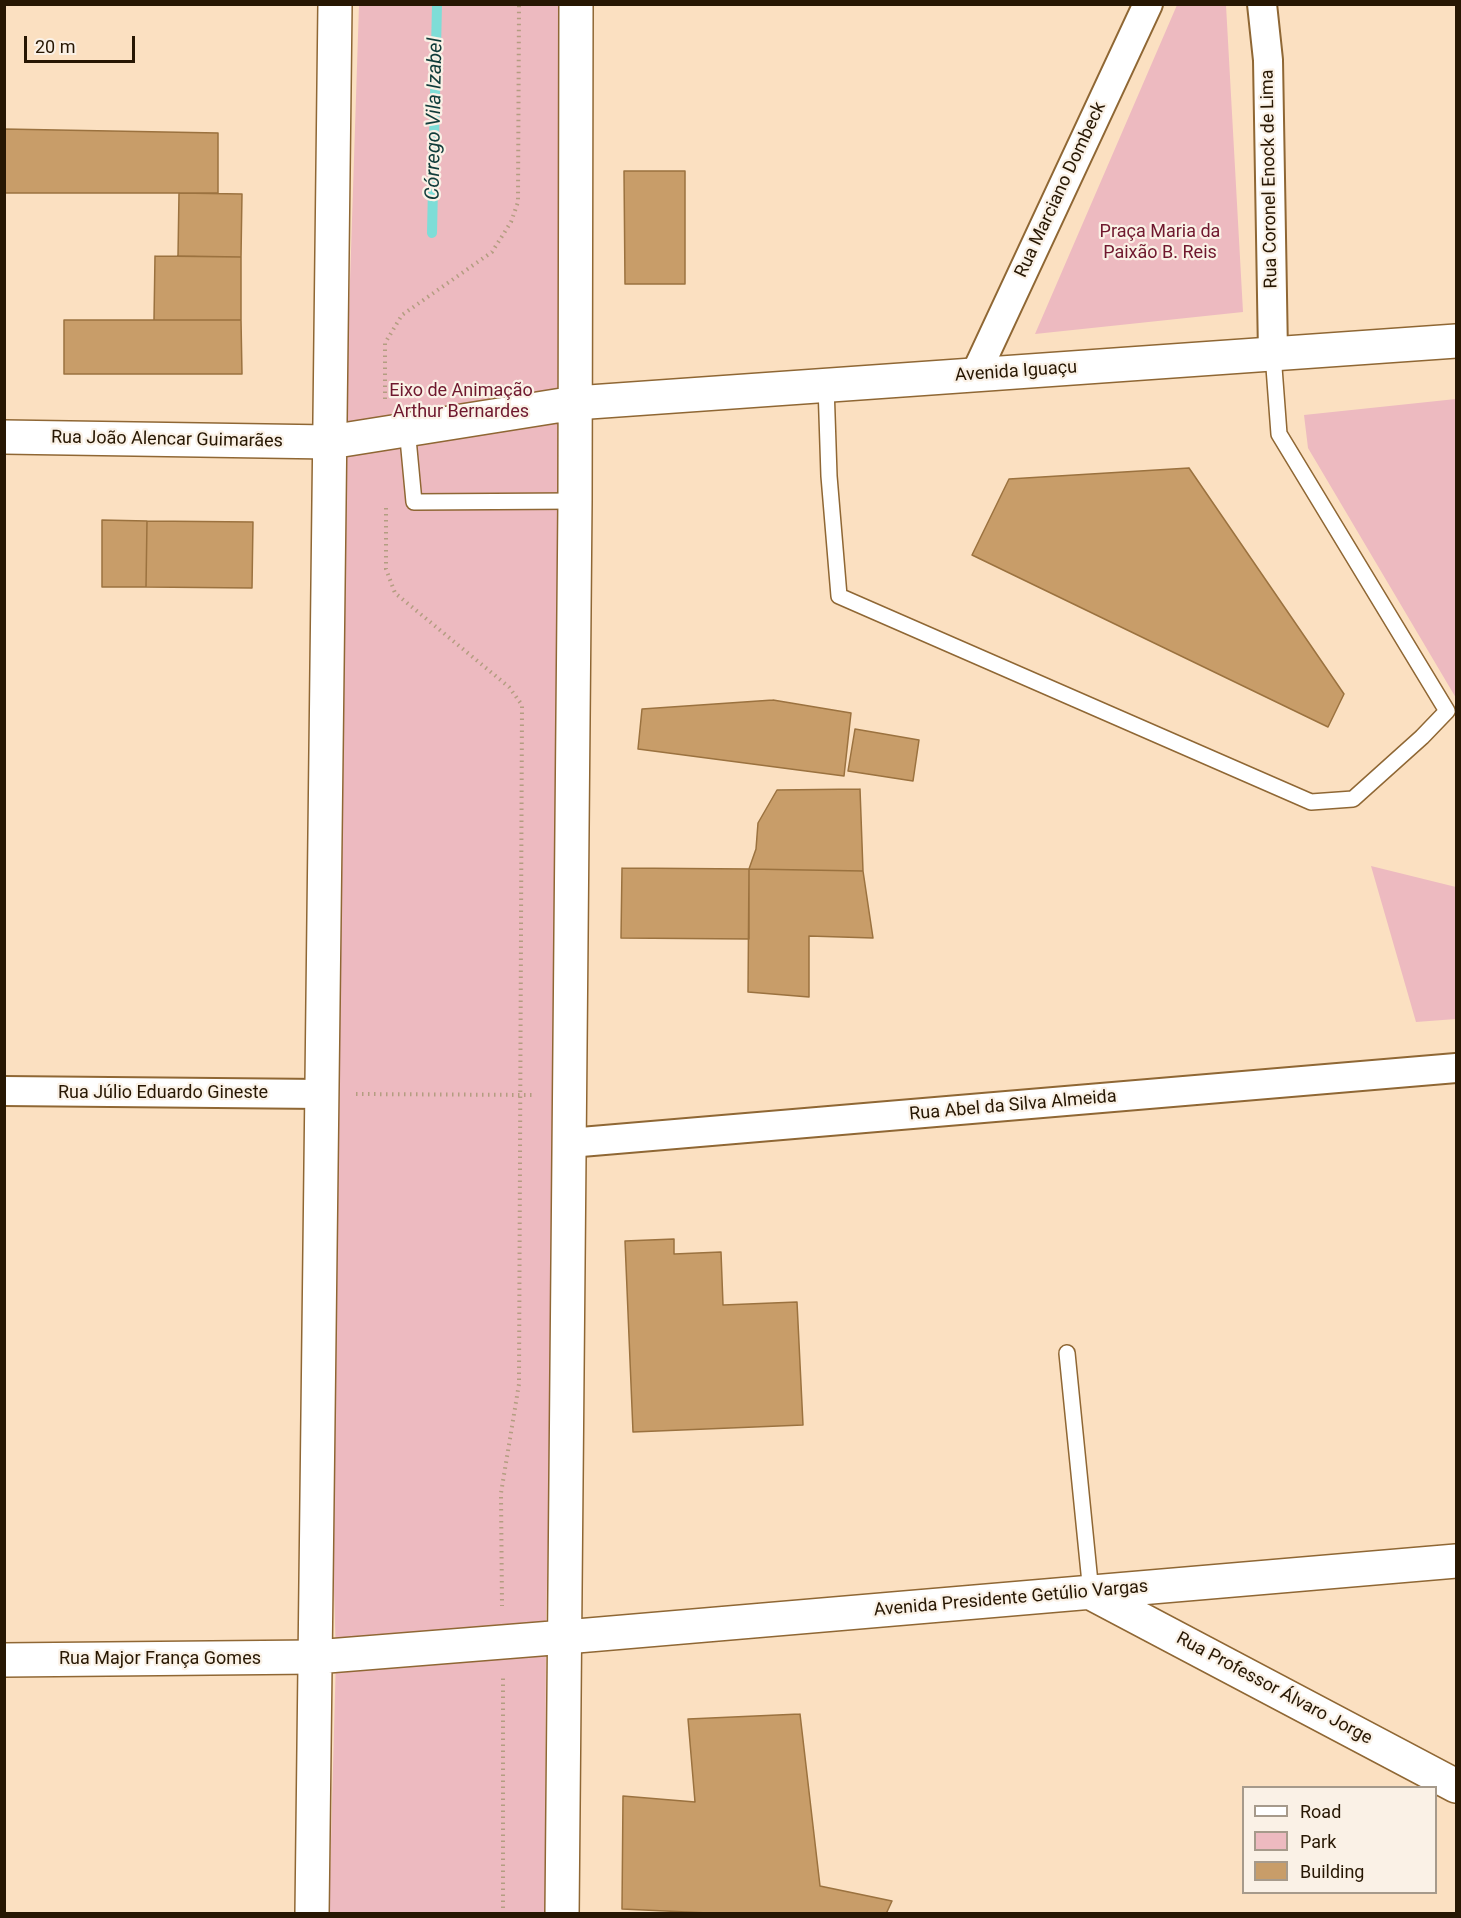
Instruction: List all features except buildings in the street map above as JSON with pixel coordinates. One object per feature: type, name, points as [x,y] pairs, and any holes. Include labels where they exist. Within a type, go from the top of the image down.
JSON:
[{"type":"main road","points":[[312,1914],[335,4]]},
{"type":"main road","points":[[562,1914],[575,501],[576,4]]},
{"type":"main road","name":"Avenida Iguaçu","points":[[407,429],[575,403],[1456,341]]},
{"type":"main road","name":"Rua João Alencar Guimarães","points":[[4,437],[330,442],[407,429]]},
{"type":"main road","name":"Avenida Presidente Getúlio Vargas","points":[[315,1658],[1456,1561]]},
{"type":"main road","name":"Rua Professor Álvaro Jorge","points":[[1091,1593],[1456,1786]]},
{"type":"main road","name":"Rua Major França Gomes","points":[[4,1660],[315,1658]]},
{"type":"street","name":"Rua Marciano Dombeck","points":[[975,375],[1148,4]]},
{"type":"street","name":"Rua Coronel Enock de Lima","points":[[1262,4],[1268,60],[1273,354]]},
{"type":"street","name":"Rua Abel da Silva Almeida","points":[[569,1143],[1456,1068]]},
{"type":"street","name":"Rua Júlio Eduardo Gineste","points":[[4,1091],[322,1094]]},
{"type":"lane","points":[[826,385],[829,476],[839,596],[1311,802],[1353,800],[1447,711],[1279,434],[1273,354]]},
{"type":"lane","points":[[407,429],[414,502],[575,501]]},
{"type":"lane","points":[[1067,1353],[1091,1593]]},
{"type":"path","points":[[385,364],[385,343],[402,315],[492,252],[511,222],[518,202],[519,4]]},
{"type":"path","points":[[386,505],[386,569],[395,593],[509,687],[522,705],[519,1384],[501,1492],[502,1565]]},
{"type":"path","points":[[322,1094],[569,1095]]},
{"type":"path","points":[[502,1914],[503,1701]]},
{"type":"green space","name":"Eixo de Animação Arthur Bernardes","points":[[359,5],[571,5],[555,1258],[546,1623],[545,1913],[329,1914],[336,1657],[330,1460],[338,1095],[348,342]]},
{"type":"green space","name":"Praça Maria da Paixão B. Reis","points":[[1177,5],[1226,5],[1243,312],[1035,334]]},
{"type":"green space","points":[[1456,399],[1456,698],[1308,448],[1304,415]]},
{"type":"green space","points":[[1371,866],[1456,887],[1456,1019],[1416,1022]]},
{"type":"waterway","name":"Córrego Vila Izabel","points":[[432,233],[437,4]]}]
